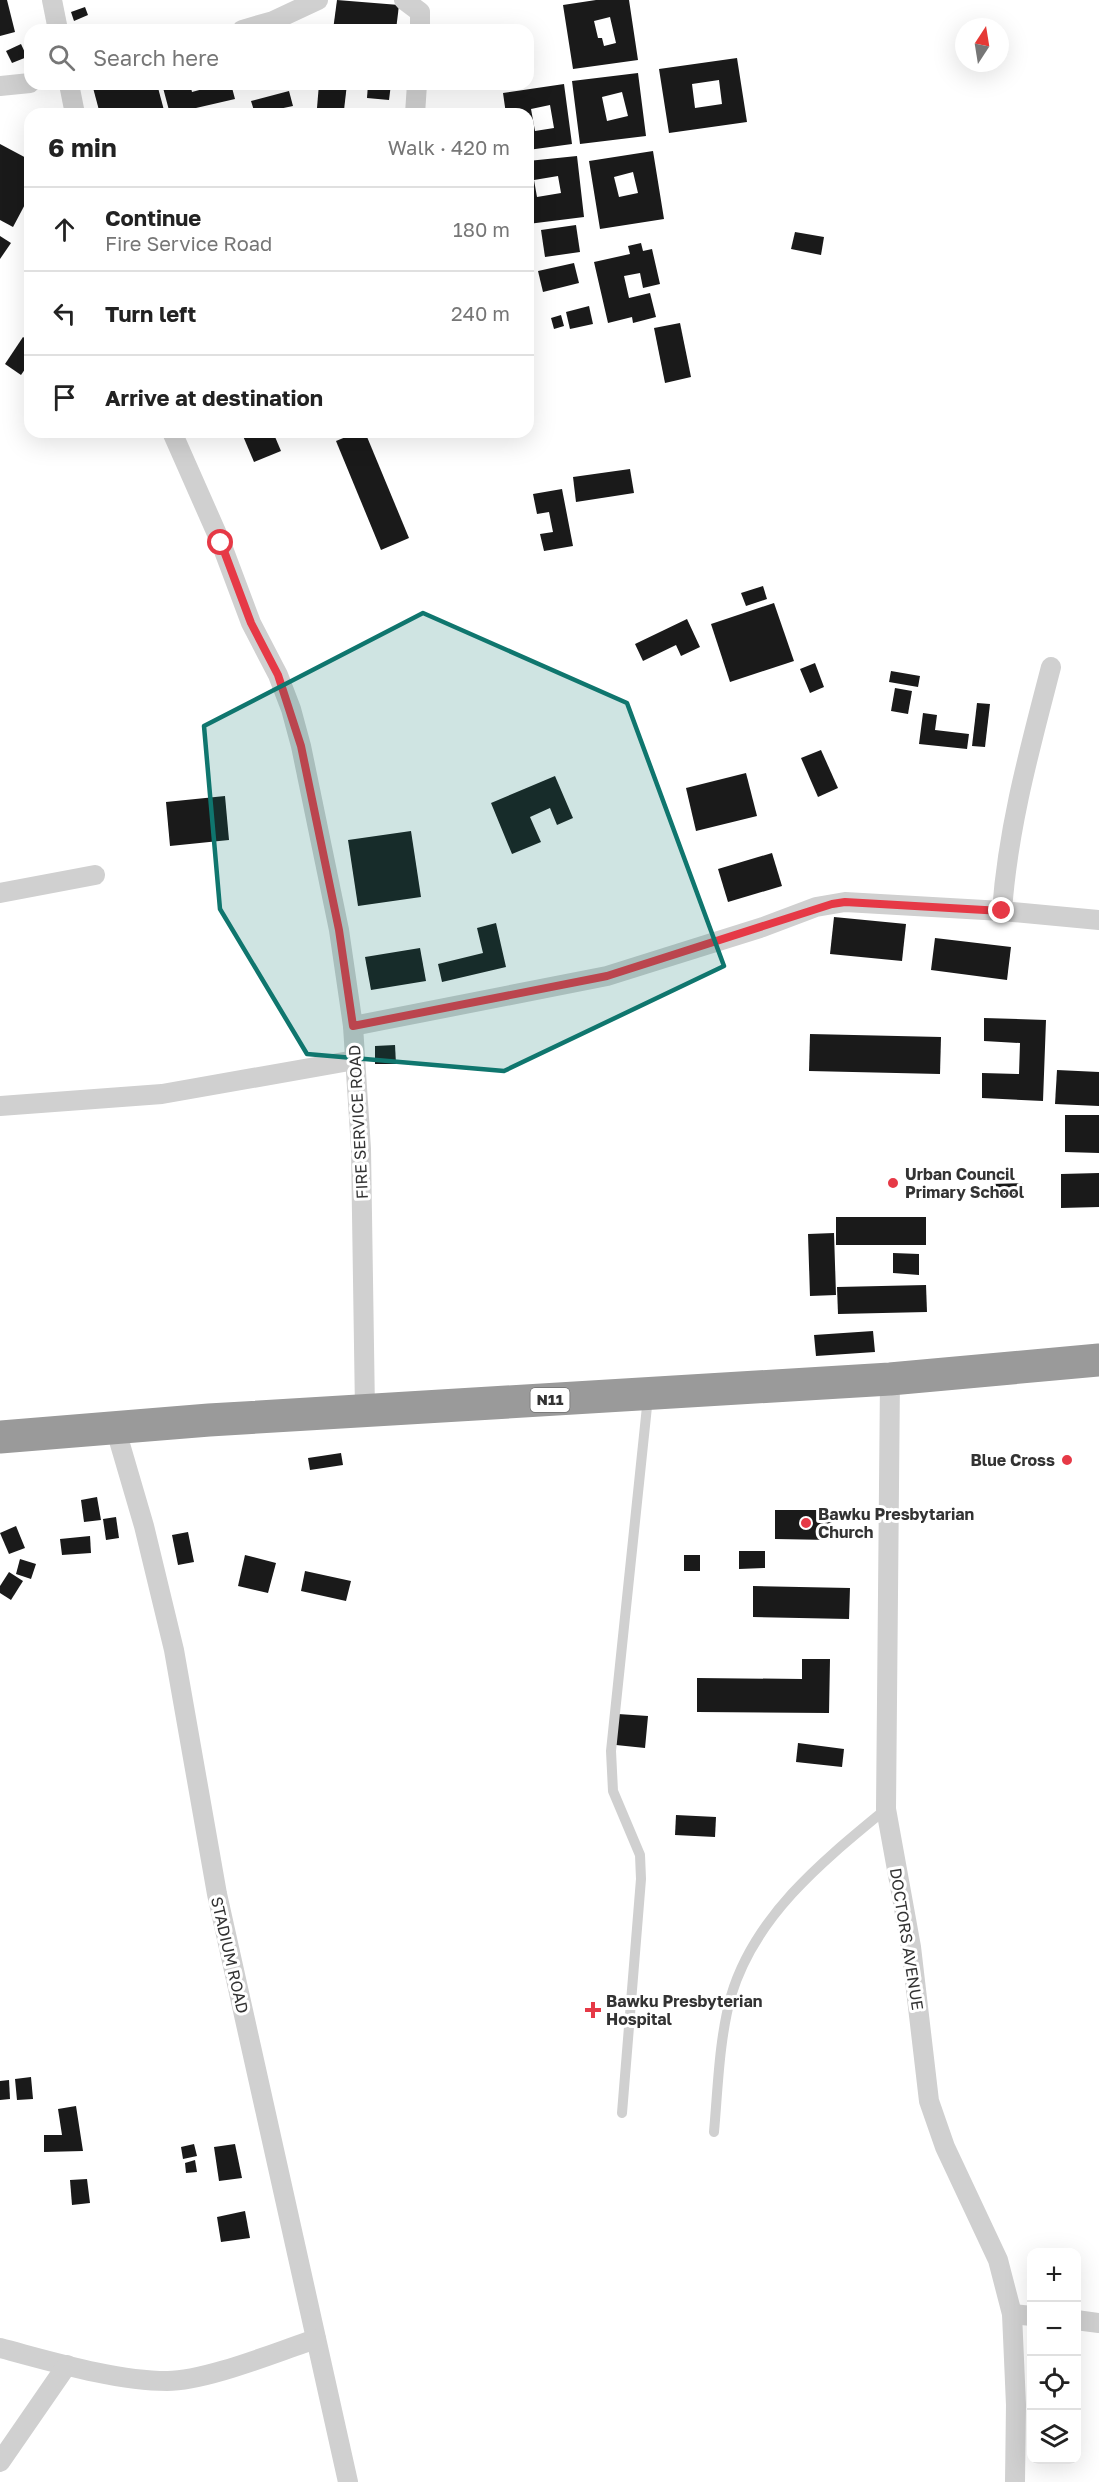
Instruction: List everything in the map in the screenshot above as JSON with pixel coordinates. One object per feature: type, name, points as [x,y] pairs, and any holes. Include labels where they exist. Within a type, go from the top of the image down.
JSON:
[{"type":"highway","name":"N11","points":[[0,1437],[115,1427],[890,1379],[1099,1360]]},
{"type":"street","points":[[52,0],[57,24]]},
{"type":"street","points":[[263,24],[318,0]]},
{"type":"street","points":[[404,0],[420,12],[420,24]]},
{"type":"street","points":[[0,87],[24,84]]},
{"type":"street","points":[[70,90],[74,108]]},
{"type":"street","points":[[415,108],[417,90]]},
{"type":"street","name":"FIRE SERVICE ROAD","points":[[175,438],[221,543],[251,623],[278,675],[291,710],[301,746],[337,918],[353,1026],[361,1149],[365,1411]]},
{"type":"street","points":[[1002,911],[1005,858],[1020,788],[1051,667]]},
{"type":"street","points":[[0,893],[95,875]]},
{"type":"street","points":[[353,1026],[607,976],[832,904],[845,902],[1002,911],[1099,920]]},
{"type":"street","points":[[0,1106],[162,1094],[355,1060]]},
{"type":"street","name":"DOCTORS AVENUE","points":[[890,1379],[886,1809],[911,1947],[929,2101],[945,2147],[998,2260],[1011,2314],[1016,2405],[1015,2482]]},
{"type":"street","name":"STADIUM ROAD","points":[[115,1427],[144,1526],[174,1650],[217,1894],[348,2482]]},
{"type":"street","points":[[1011,2314],[1027,2316]]},
{"type":"street","points":[[1081,2321],[1099,2323]]},
{"type":"street","points":[[0,2348],[67,2365],[167,2381],[197,2377],[316,2339]]},
{"type":"street","points":[[0,2462],[67,2365]]},
{"type":"lane","points":[[622,2113],[641,1879],[640,1855],[613,1791],[611,1751],[649,1394]]},
{"type":"lane","points":[[714,2132],[731,1996],[748,1953],[786,1900],[819,1864],[886,1809]]},
{"type":"highlighted area","points":[[423,613],[627,703],[724,966],[504,1071],[307,1054],[220,909],[204,726]]},
{"type":"building","points":[[0,0],[7,0],[15,32],[0,36]]},
{"type":"building","points":[[337,0],[399,5],[397,24],[334,24]]},
{"type":"building","points":[[596,0],[629,0],[638,60],[573,69],[563,5]],"holes":[[[610,17],[616,43],[604,46],[602,38],[598,38],[594,21]]]},
{"type":"building","points":[[85,7],[88,15],[74,21],[71,12]]},
{"type":"building","points":[[21,44],[24,58],[12,63],[6,51]]},
{"type":"building","points":[[737,58],[747,122],[669,133],[659,69]],"holes":[[[719,80],[722,104],[695,108],[692,84]]]},
{"type":"building","points":[[638,73],[646,136],[580,144],[572,81]],"holes":[[[622,92],[628,116],[607,121],[602,97]]]},
{"type":"building","points":[[564,84],[572,144],[534,149],[534,126],[535,131],[554,128],[550,105],[534,108],[505,108],[503,93]]},
{"type":"building","points":[[94,90],[159,90],[163,108],[98,108]]},
{"type":"building","points":[[164,90],[192,90],[192,92],[233,90],[235,99],[196,108],[168,108]]},
{"type":"building","points":[[318,90],[346,90],[344,108],[317,108]]},
{"type":"building","points":[[368,90],[390,90],[389,100],[367,98]]},
{"type":"building","points":[[289,91],[293,106],[253,108],[251,101]]},
{"type":"building","points":[[0,144],[24,157],[24,206],[13,227],[0,220]]},
{"type":"building","points":[[653,151],[664,219],[600,229],[589,161]],"holes":[[[633,172],[638,193],[619,197],[614,177]]]},
{"type":"building","points":[[577,156],[584,217],[534,223],[534,180],[534,160]],"holes":[[[558,176],[561,193],[537,197],[534,180]]]},
{"type":"building","points":[[576,225],[580,252],[545,257],[541,230]]},
{"type":"building","points":[[795,232],[824,237],[821,255],[791,249]]},
{"type":"building","points":[[0,236],[11,243],[0,259]]},
{"type":"building","points":[[641,243],[643,251],[652,249],[660,284],[643,288],[640,273],[624,276],[629,298],[650,293],[656,317],[633,323],[632,317],[608,323],[594,262],[630,254],[628,246]]},
{"type":"building","points":[[574,263],[579,283],[543,292],[538,271]]},
{"type":"building","points":[[589,306],[593,324],[570,329],[566,312]]},
{"type":"building","points":[[561,315],[564,326],[554,329],[551,318]]},
{"type":"building","points":[[680,323],[691,377],[665,383],[654,328]]},
{"type":"building","points":[[23,337],[24,371],[21,375],[5,364]]},
{"type":"building","points":[[244,438],[276,438],[281,451],[254,462]]},
{"type":"building","points":[[343,438],[367,438],[409,538],[381,550],[336,441]]},
{"type":"building","points":[[630,469],[634,493],[576,502],[573,477]]},
{"type":"building","points":[[562,489],[573,546],[544,551],[540,534],[553,532],[549,512],[537,514],[533,494]]},
{"type":"building","points":[[763,586],[767,599],[746,606],[741,593]]},
{"type":"building","points":[[774,603],[794,661],[730,682],[711,624]]},
{"type":"building","points":[[687,619],[700,647],[681,656],[676,645],[643,661],[635,644]]},
{"type":"building","points":[[815,663],[824,687],[810,693],[800,669]]},
{"type":"building","points":[[891,671],[920,676],[918,687],[889,682]]},
{"type":"building","points":[[895,688],[912,691],[908,714],[891,711]]},
{"type":"building","points":[[977,703],[990,704],[985,747],[972,746]]},
{"type":"building","points":[[923,713],[937,715],[935,730],[969,734],[967,749],[919,744]]},
{"type":"building","points":[[821,750],[838,788],[818,797],[801,758]]},
{"type":"building","points":[[746,773],[757,816],[696,831],[686,788]]},
{"type":"building","points":[[555,776],[573,818],[557,825],[550,808],[530,817],[541,842],[512,854],[491,803]]},
{"type":"building","points":[[225,796],[229,840],[170,846],[166,802]]},
{"type":"building","points":[[411,831],[421,897],[358,906],[348,840]]},
{"type":"building","points":[[772,853],[782,886],[728,902],[718,869]]},
{"type":"building","points":[[834,917],[906,924],[902,961],[830,954]]},
{"type":"building","points":[[496,923],[506,967],[442,982],[438,964],[483,953],[477,928]]},
{"type":"building","points":[[935,938],[1011,947],[1007,980],[931,970]]},
{"type":"building","points":[[420,948],[426,981],[371,990],[365,957]]},
{"type":"building","points":[[984,1018],[1046,1020],[1043,1101],[982,1098],[982,1073],[1019,1074],[1020,1043],[984,1041]]},
{"type":"building","points":[[810,1034],[941,1037],[940,1074],[809,1071]]},
{"type":"building","points":[[395,1045],[396,1064],[375,1064],[375,1046]]},
{"type":"building","points":[[1057,1070],[1099,1072],[1099,1106],[1055,1104]]},
{"type":"building","points":[[1065,1115],[1099,1115],[1099,1153],[1065,1152]]},
{"type":"building","points":[[1099,1173],[1099,1207],[1061,1208],[1061,1174]]},
{"type":"building","points":[[1023,1183],[1024,1196],[992,1196],[991,1184]]},
{"type":"building","points":[[836,1217],[926,1217],[926,1245],[836,1245]]},
{"type":"building","points":[[834,1233],[836,1295],[810,1296],[808,1234]]},
{"type":"building","points":[[893,1253],[919,1254],[919,1275],[893,1273]]},
{"type":"building","points":[[926,1285],[927,1312],[838,1314],[837,1287]]},
{"type":"building","points":[[873,1331],[875,1352],[816,1356],[814,1335]]},
{"type":"building","points":[[341,1453],[343,1465],[310,1470],[308,1458]]},
{"type":"building","points":[[97,1497],[101,1520],[84,1522],[81,1500]]},
{"type":"building","points":[[775,1510],[832,1510],[831,1540],[775,1539]]},
{"type":"building","points":[[116,1517],[119,1538],[106,1540],[103,1519]]},
{"type":"building","points":[[16,1526],[25,1548],[9,1554],[0,1533]]},
{"type":"building","points":[[188,1532],[194,1562],[178,1565],[172,1535]]},
{"type":"building","points":[[90,1536],[91,1553],[62,1555],[60,1539]]},
{"type":"building","points":[[739,1551],[765,1551],[765,1568],[739,1569]]},
{"type":"building","points":[[245,1555],[276,1563],[268,1593],[238,1586]]},
{"type":"building","points":[[684,1555],[700,1555],[700,1571],[684,1571]]},
{"type":"building","points":[[20,1559],[36,1564],[31,1579],[16,1574]]},
{"type":"building","points":[[305,1571],[351,1581],[346,1601],[301,1591]]},
{"type":"building","points":[[9,1572],[23,1581],[11,1600],[0,1593],[0,1586]]},
{"type":"building","points":[[753,1586],[850,1588],[849,1619],[753,1617]]},
{"type":"building","points":[[802,1659],[830,1659],[829,1713],[697,1712],[697,1678],[802,1679]]},
{"type":"building","points":[[618,1714],[648,1716],[645,1748],[616,1745]]},
{"type":"building","points":[[798,1743],[844,1749],[842,1767],[796,1762]]},
{"type":"building","points":[[676,1815],[716,1817],[715,1837],[675,1835]]},
{"type":"building","points":[[31,2077],[33,2099],[17,2100],[15,2079]]},
{"type":"building","points":[[9,2080],[10,2099],[0,2100],[0,2081]]},
{"type":"building","points":[[76,2106],[83,2151],[44,2152],[44,2135],[62,2135],[58,2109]]},
{"type":"building","points":[[194,2144],[197,2156],[183,2159],[181,2147]]},
{"type":"building","points":[[235,2144],[242,2178],[219,2181],[214,2147]]},
{"type":"building","points":[[195,2160],[197,2172],[186,2173],[185,2163]]},
{"type":"building","points":[[87,2179],[90,2203],[72,2205],[70,2180]]},
{"type":"building","points":[[245,2211],[250,2238],[221,2242],[217,2217]]},
{"type":"place","name":"Urban Council Primary School","points":[[893,1183]]},
{"type":"place","name":"Blue Cross","points":[[1067,1460]]},
{"type":"place","name":"Bawku Presbytarian Church","points":[[806,1523]]},
{"type":"place","name":"Bawku Presbyterian Hospital","points":[[593,2010]]},
{"type":"route","points":[[221,543],[251,623],[278,675],[301,746],[339,930],[353,1026],[607,976],[763,927],[816,907],[832,904],[845,902],[1002,911]]}]
